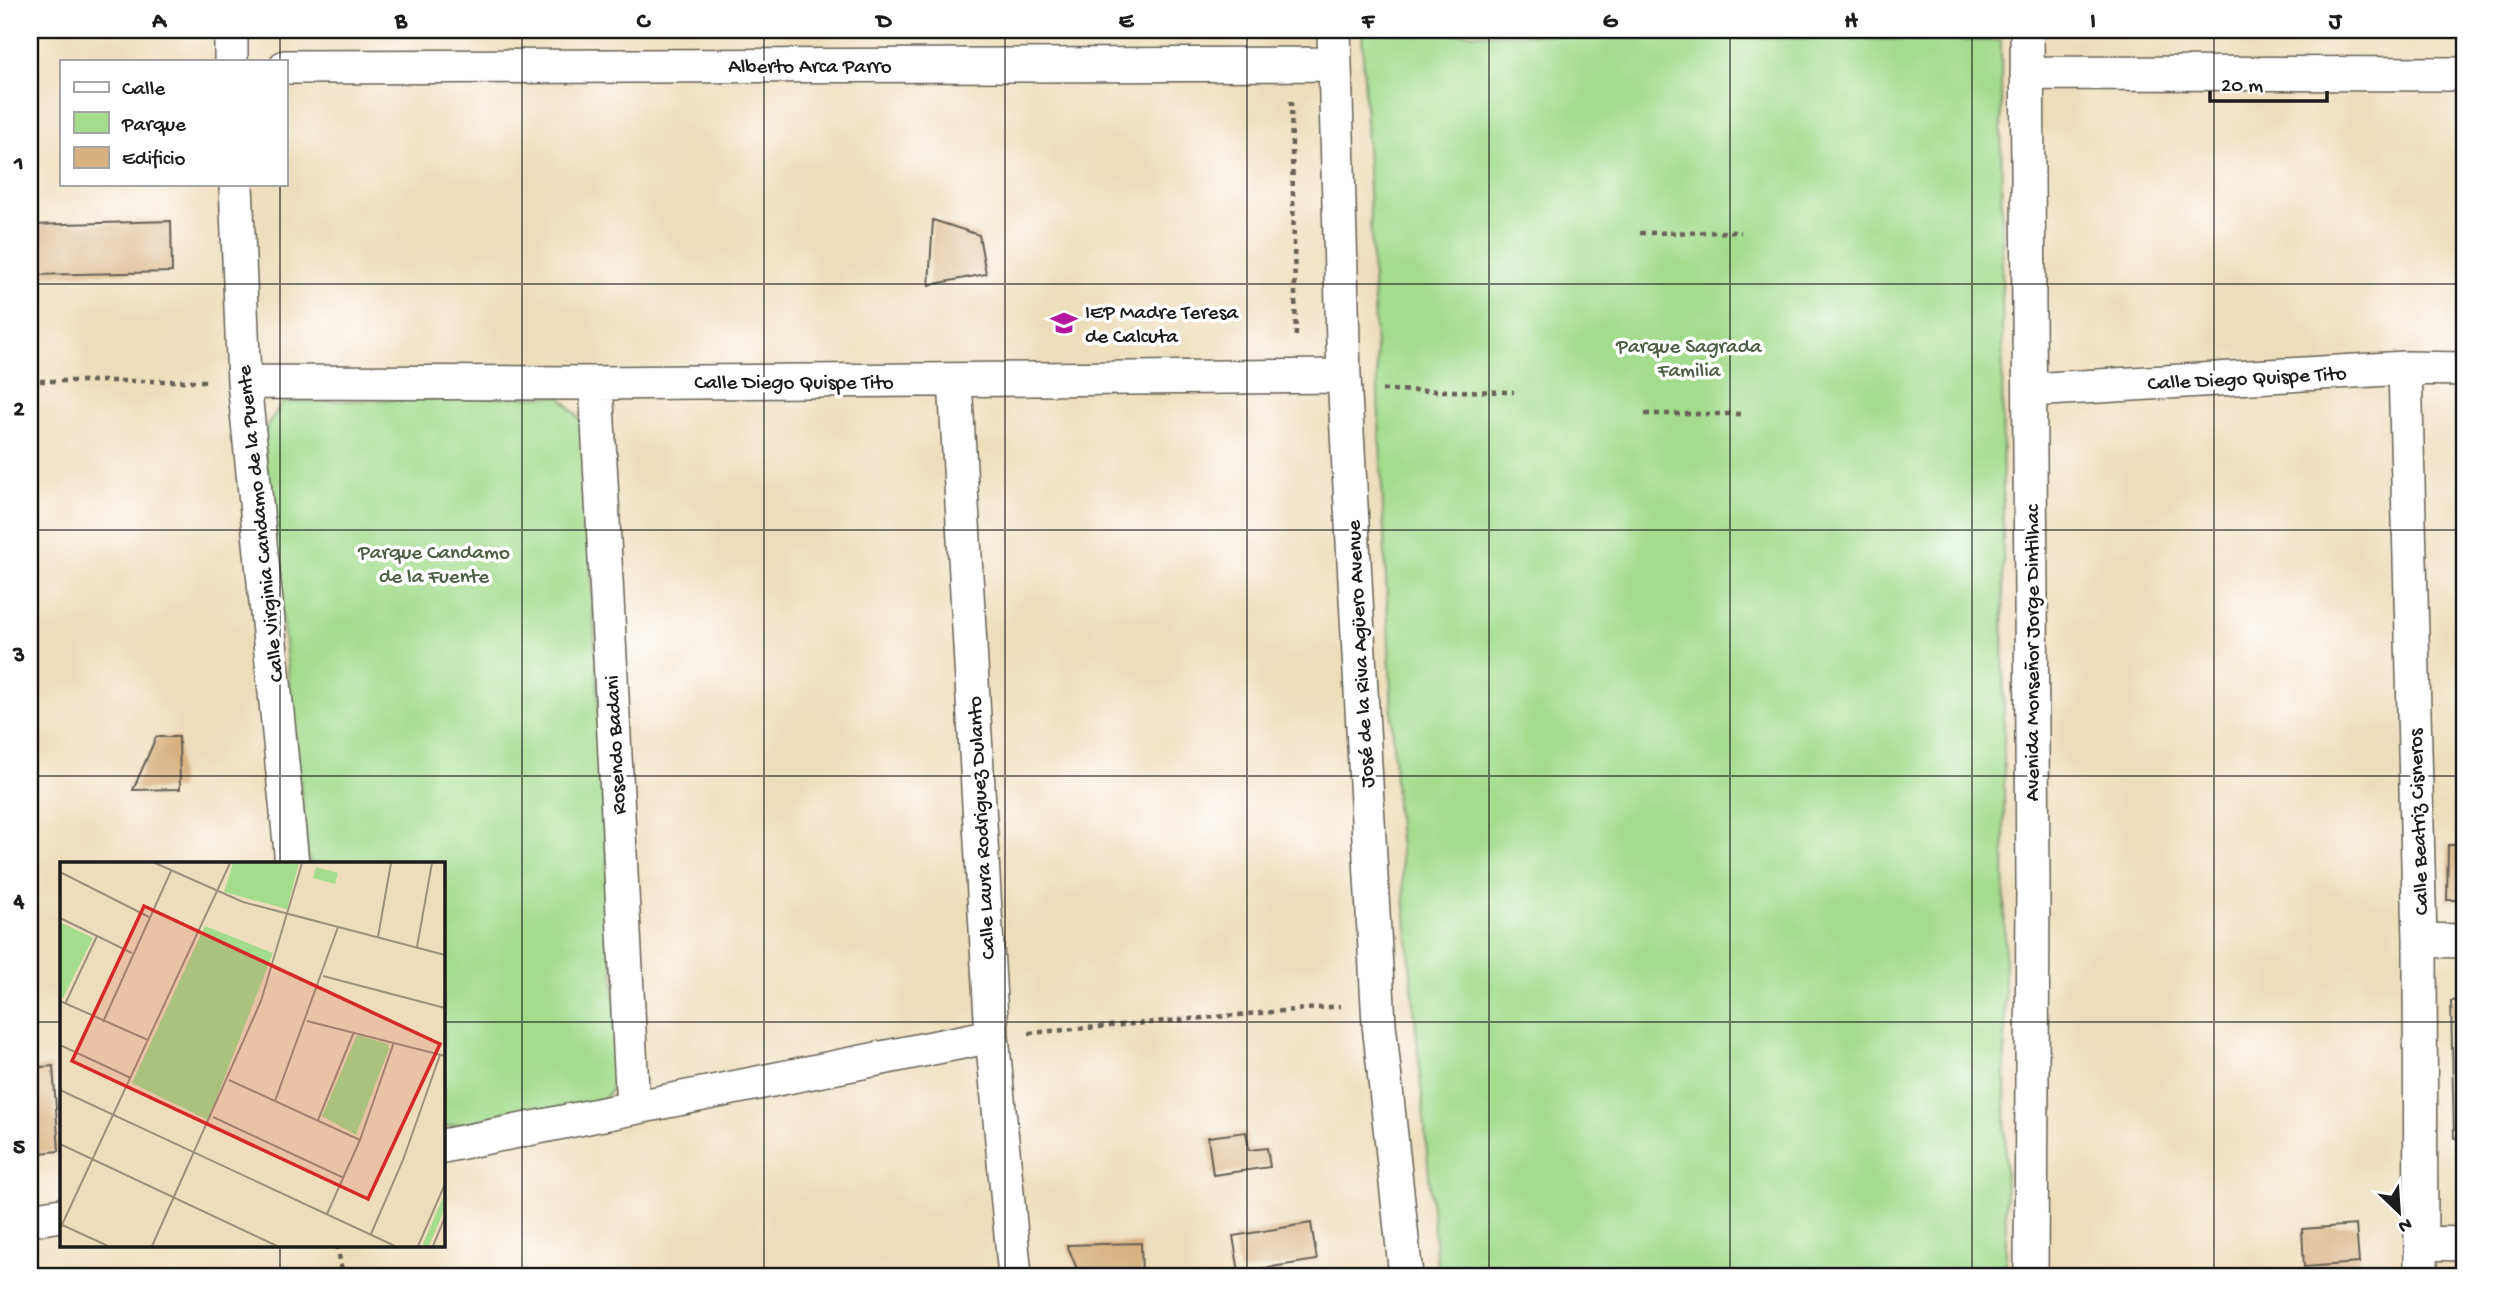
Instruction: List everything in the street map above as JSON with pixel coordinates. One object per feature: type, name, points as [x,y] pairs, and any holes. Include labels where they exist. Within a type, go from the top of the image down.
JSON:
[{"type":"street","points":[[231,30],[231,60]]},
{"type":"street","name":"José de la Riva Agüero Avenue","points":[[1334,30],[1344,376],[1379,1024],[1406,1276]]},
{"type":"street","name":"Avenida Monseñor Jorge Dintilhac","points":[[2026,30],[2030,390],[2031,1276]]},
{"type":"street","name":"Alberto Arca Parro","points":[[287,67],[1334,64]]},
{"type":"street","points":[[2027,73],[2464,74]]},
{"type":"street","name":"Calle Virginia Candamo de la Puente","points":[[236,186],[244,382],[292,862]]},
{"type":"street","name":"Calle Diego Quispe Tito","points":[[2030,390],[2404,368],[2464,369]]},
{"type":"street","name":"Calle Beatriz Cisneros","points":[[2404,368],[2420,940],[2421,1276]]},
{"type":"street","name":"Calle Diego Quispe Tito","points":[[244,382],[596,383],[1344,376]]},
{"type":"street","name":"Calle Laura Rodriguez Dulanto","points":[[955,380],[992,1037],[1014,1276]]},
{"type":"street","name":"Rosendo Badani","points":[[596,383],[633,1108]]},
{"type":"street","points":[[2420,940],[2464,941]]},
{"type":"street","points":[[444,1146],[992,1037]]},
{"type":"street","points":[[30,1220],[60,1215]]},
{"type":"street","points":[[2421,1243],[2464,1244]]},
{"type":"path","points":[[1291,94],[1296,348]]},
{"type":"path","points":[[1640,233],[1741,232]]},
{"type":"path","points":[[30,381],[244,382]]},
{"type":"path","points":[[1381,390],[1514,392]]},
{"type":"path","points":[[1645,414],[1743,414]]},
{"type":"path","points":[[992,1037],[1353,1004]]},
{"type":"path","points":[[337,1246],[343,1276]]},
{"type":"green space","name":"Parque Sagrada Familia","points":[[1362,32],[2001,41],[2006,1276],[1438,1276],[1396,805]]},
{"type":"green space","name":"Parque Candamo de la Fuente","points":[[560,396],[583,423],[619,1078],[604,1100],[444,1127],[444,862],[309,862],[262,433],[283,402]]},
{"type":"building","points":[[933,220],[979,235],[986,274],[929,285]]},
{"type":"building","points":[[171,221],[172,272],[32,275],[31,225]]},
{"type":"building","points":[[156,737],[179,737],[180,789],[133,790]]},
{"type":"building","points":[[2448,845],[2464,845],[2464,900],[2447,900]]},
{"type":"building","points":[[2464,1000],[2464,1137],[2454,1138],[2451,1001]]},
{"type":"building","points":[[53,1066],[59,1151],[30,1154],[30,1068]]},
{"type":"building","points":[[1246,1132],[1249,1150],[1267,1148],[1270,1167],[1213,1175],[1208,1137]]},
{"type":"building","points":[[1311,1223],[1317,1260],[1239,1272],[1233,1236]]},
{"type":"building","points":[[2356,1225],[2359,1263],[2304,1267],[2302,1229]]},
{"type":"building","points":[[1141,1243],[1142,1276],[1080,1276],[1067,1245]]},
{"type":"place","name":"IEP Madre Teresa de Calcuta","points":[[1064,323]]}]
